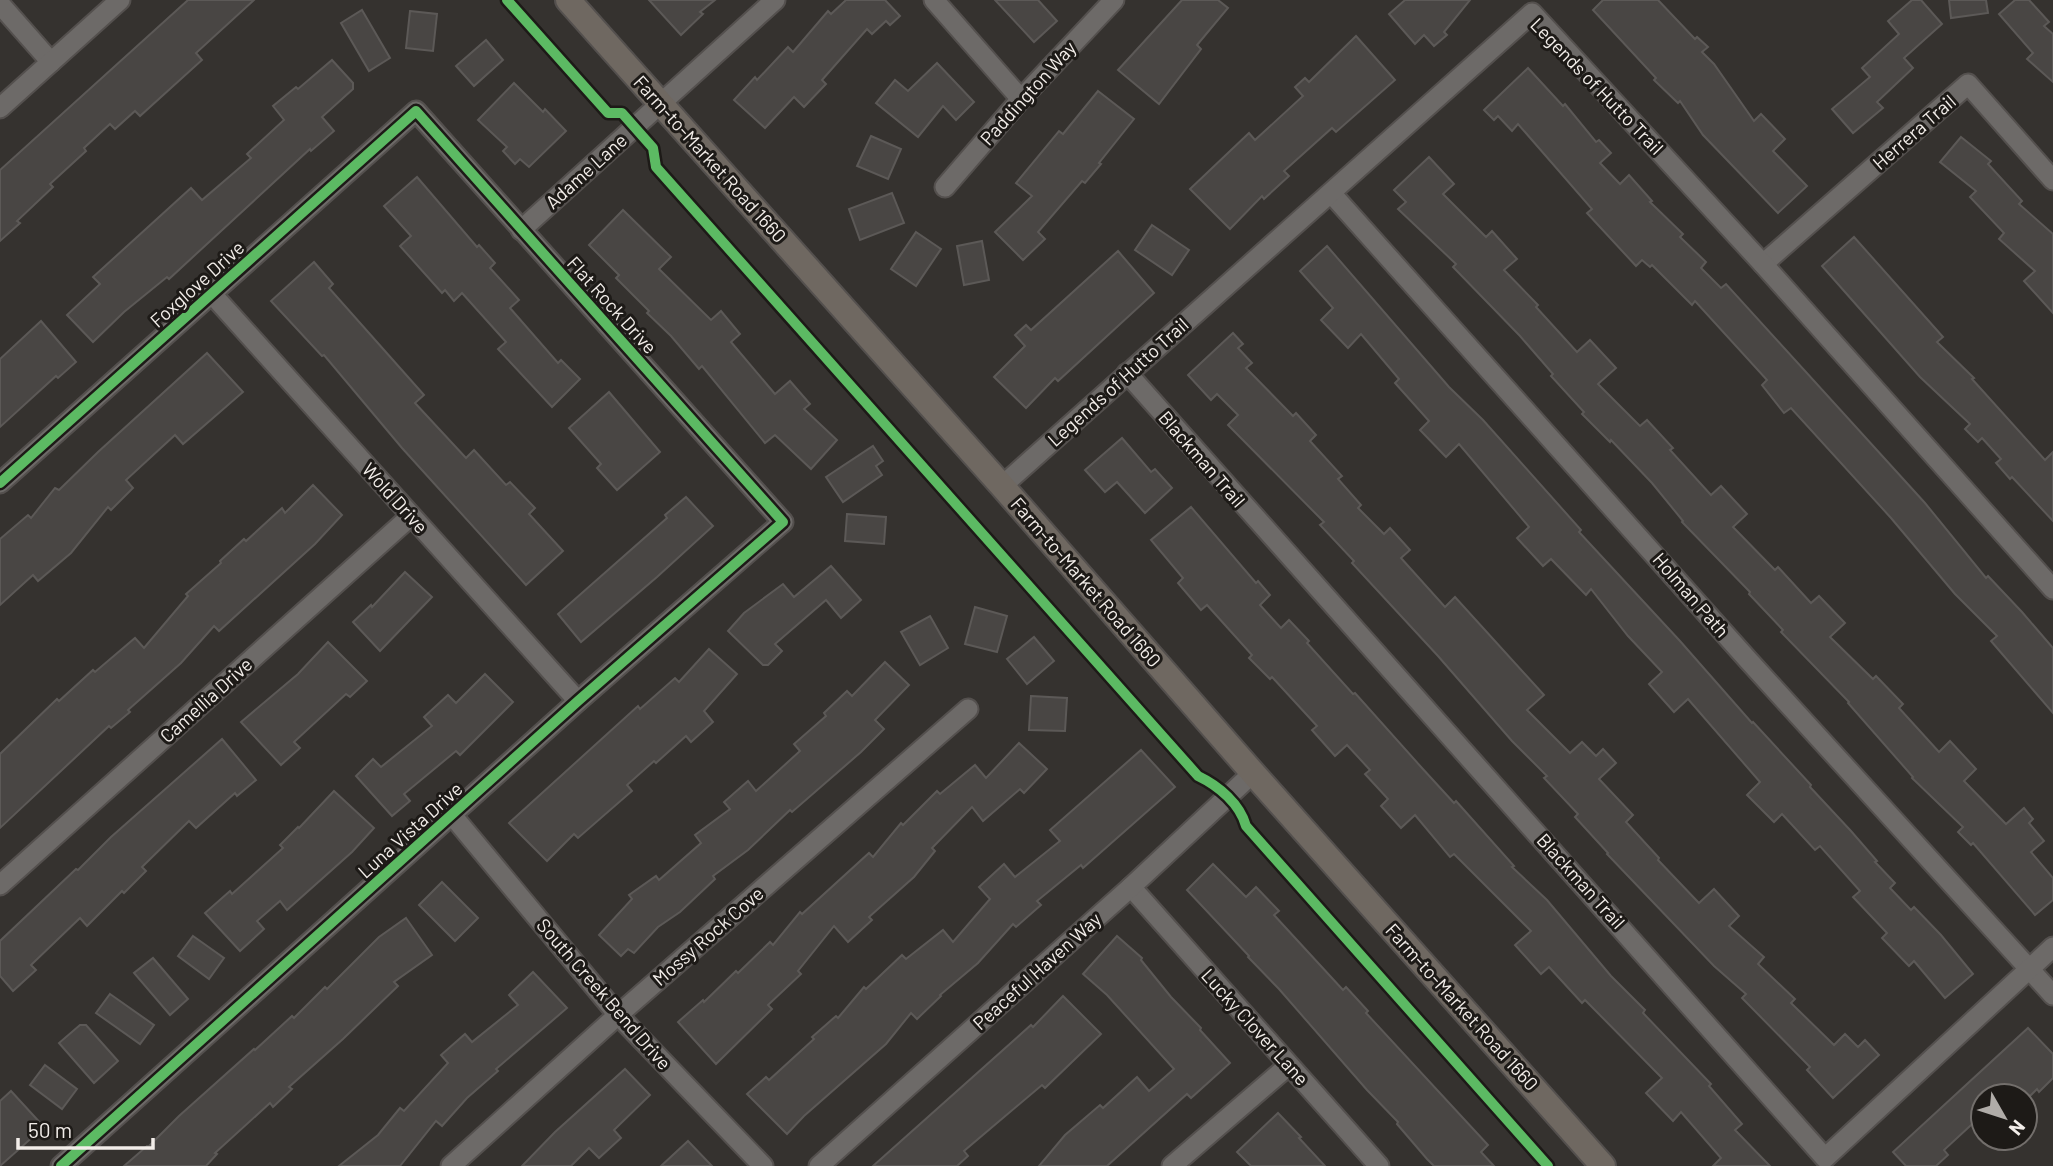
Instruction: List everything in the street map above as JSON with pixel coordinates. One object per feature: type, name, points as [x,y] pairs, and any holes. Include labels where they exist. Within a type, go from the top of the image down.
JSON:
[{"type":"main road","name":"Farm-to-Market Road 1660","points":[[568,0],[1603,1166]]},
{"type":"street","points":[[0,108],[120,0]]},
{"type":"street","name":"Adame Lane","points":[[521,230],[775,0]]},
{"type":"street","points":[[934,0],[1020,99]]},
{"type":"street","name":"Paddington Way","points":[[945,187],[1020,99],[1114,0]]},
{"type":"street","points":[[0,4],[51,62]]},
{"type":"street","name":"Legends of Hutto Trail","points":[[1002,486],[1532,13],[1763,264],[2053,589]]},
{"type":"street","name":"Herrera Trail","points":[[1763,264],[1968,84],[2053,180]]},
{"type":"street","name":"Flat Rock Drive","points":[[416,111],[783,522]]},
{"type":"street","name":"Foxglove Drive","points":[[0,483],[416,111]]},
{"type":"street","name":"Holman Path","points":[[1331,193],[1749,661],[2053,995]]},
{"type":"street","name":"Wold Drive","points":[[212,294],[578,701]]},
{"type":"street","name":"Blackman Trail","points":[[1127,373],[1333,607],[1626,931],[1825,1158],[2053,947]]},
{"type":"street","name":"Camellia Drive","points":[[0,885],[411,516]]},
{"type":"street","name":"Luna Vista Drive","points":[[61,1166],[578,701],[783,522]]},
{"type":"street","name":"Mossy Rock Cove","points":[[451,1166],[618,1015],[968,709]]},
{"type":"street","name":"Peaceful Haven Way","points":[[819,1166],[1131,887],[1253,773]]},
{"type":"street","name":"South Creek Bend Drive","points":[[452,816],[618,1015],[763,1166]]},
{"type":"street","name":"Lucky Clover Lane","points":[[1131,887],[1379,1166]]},
{"type":"street","points":[[1172,1166],[1288,1066]]},
{"type":"building","points":[[188,0],[254,0],[196,53],[202,60],[140,116],[135,111],[115,129],[110,124],[84,148],[86,151],[50,184],[53,187],[0,241],[0,170]]},
{"type":"building","points":[[649,0],[715,0],[700,12],[703,14],[681,35]]},
{"type":"building","points":[[846,0],[885,0],[900,16],[890,25],[886,21],[872,34],[867,29],[822,80],[826,84],[804,107],[794,97],[765,128],[734,100],[788,47],[793,52],[828,11],[831,14]]},
{"type":"building","points":[[995,0],[1038,0],[1057,21],[1034,42]]},
{"type":"building","points":[[1182,0],[1218,0],[1228,8],[1197,45],[1201,49],[1159,104],[1118,70]]},
{"type":"building","points":[[1405,0],[1470,0],[1444,32],[1447,35],[1434,46],[1424,35],[1415,44],[1389,14]]},
{"type":"building","points":[[1603,0],[1658,0],[1695,39],[1697,37],[1708,47],[1702,52],[1714,64],[1754,121],[1761,114],[1785,139],[1773,151],[1807,186],[1778,213],[1703,135],[1680,101],[1678,103],[1654,80],[1656,78],[1593,10]]},
{"type":"building","points":[[1912,0],[1921,0],[1942,24],[1904,58],[1913,68],[1877,102],[1883,108],[1853,133],[1832,109],[1870,77],[1862,68],[1899,34],[1888,21]]},
{"type":"building","points":[[1949,0],[1986,0],[1988,13],[1951,18]]},
{"type":"building","points":[[2015,0],[2029,0],[2049,22],[2044,26],[2053,34],[2053,82],[2027,59],[2033,53],[1999,14]]},
{"type":"building","points":[[362,10],[390,58],[369,71],[341,23]]},
{"type":"building","points":[[410,11],[437,14],[433,51],[406,48]]},
{"type":"building","points":[[1356,36],[1395,80],[1336,132],[1332,128],[1284,171],[1289,176],[1264,199],[1262,196],[1230,229],[1190,189],[1249,133],[1255,140],[1303,96],[1295,87],[1305,78],[1309,82]]},
{"type":"building","points":[[486,40],[503,60],[474,86],[456,66]]},
{"type":"building","points":[[332,60],[353,83],[353,89],[322,117],[334,131],[311,151],[310,149],[169,279],[167,277],[124,312],[93,342],[67,315],[100,284],[93,277],[191,188],[202,200],[251,158],[247,154],[284,120],[273,106]]},
{"type":"building","points":[[937,63],[974,102],[956,120],[943,106],[918,137],[876,103],[895,80],[908,91]]},
{"type":"building","points":[[1528,68],[1563,106],[1565,104],[1596,142],[1599,140],[1611,153],[1600,163],[1620,184],[1629,175],[1652,201],[1650,202],[1683,234],[1680,237],[1706,262],[1701,268],[1721,288],[1726,284],[1925,503],[1986,578],[1988,576],[2053,648],[2053,713],[1991,641],[1997,636],[1955,594],[1891,518],[1791,408],[1784,413],[1762,385],[1767,380],[1695,301],[1692,305],[1652,265],[1650,267],[1642,260],[1636,266],[1587,213],[1592,209],[1518,124],[1512,131],[1498,116],[1494,120],[1484,110]]},
{"type":"building","points":[[514,83],[566,131],[529,167],[520,159],[515,164],[503,151],[507,147],[478,120]]},
{"type":"building","points":[[1098,91],[1134,119],[1085,183],[1082,181],[1038,232],[1045,239],[1023,260],[995,232],[1032,196],[1016,183],[1059,131],[1063,134]]},
{"type":"building","points":[[871,136],[901,149],[888,179],[857,166]]},
{"type":"building","points":[[1961,137],[1991,161],[1988,164],[2022,201],[2019,204],[2053,234],[2053,313],[2024,281],[2035,271],[1999,239],[2004,233],[1970,197],[1976,191],[1940,162]]},
{"type":"building","points":[[1429,157],[1454,184],[1443,194],[1486,237],[1492,231],[1517,259],[1504,270],[1538,305],[1536,307],[1577,352],[1590,340],[1616,368],[1598,384],[1640,426],[1647,420],[1711,495],[1721,486],[1747,514],[1733,527],[1775,570],[1778,567],[1811,603],[1819,596],[1845,623],[1830,637],[1873,679],[1876,676],[1903,704],[1899,708],[1939,752],[1950,741],[1976,769],[1964,781],[2006,824],[2024,808],[2033,819],[2029,823],[2044,841],[2031,852],[2053,878],[2053,900],[2035,915],[1973,843],[1971,845],[1958,832],[1963,827],[1912,778],[1849,702],[1781,632],[1783,630],[1750,592],[1682,522],[1652,483],[1582,414],[1584,412],[1520,336],[1453,267],[1456,264],[1398,209],[1406,202],[1394,190]]},
{"type":"building","points":[[417,177],[477,247],[479,245],[495,263],[490,268],[519,300],[510,308],[558,363],[561,360],[580,379],[552,407],[498,349],[506,342],[462,293],[454,301],[445,290],[442,293],[400,246],[411,236],[384,206]]},
{"type":"building","points":[[892,193],[904,223],[860,240],[849,209]]},
{"type":"building","points":[[623,210],[671,257],[659,269],[711,320],[721,311],[740,334],[731,342],[775,394],[790,381],[810,404],[804,409],[837,440],[811,469],[775,435],[765,443],[702,366],[699,369],[647,313],[649,311],[616,278],[619,275],[589,245]]},
{"type":"building","points":[[1152,225],[1189,250],[1172,275],[1135,250]]},
{"type":"building","points":[[916,232],[941,249],[916,286],[891,269]]},
{"type":"building","points":[[1854,237],[1943,337],[1937,342],[1974,378],[1972,379],[2045,460],[2053,452],[2053,521],[2012,477],[2010,479],[1996,463],[2001,459],[1982,438],[1978,442],[1965,429],[1970,424],[1920,377],[1822,266]]},
{"type":"building","points":[[982,241],[989,280],[964,285],[957,246]]},
{"type":"building","points":[[1327,246],[1449,387],[1483,420],[1581,530],[1579,532],[1811,785],[1895,883],[1890,888],[1911,910],[1914,907],[1941,935],[1973,974],[1945,998],[1914,961],[1909,966],[1882,938],[1887,933],[1853,897],[1860,891],[1820,846],[1815,850],[1782,814],[1774,822],[1747,795],[1760,782],[1688,699],[1674,712],[1649,684],[1662,672],[1628,636],[1591,589],[1586,595],[1551,559],[1543,566],[1517,538],[1529,527],[1459,444],[1446,457],[1420,430],[1429,421],[1395,383],[1399,379],[1361,334],[1348,348],[1321,320],[1333,308],[1300,271]]},
{"type":"building","points":[[1118,251],[1154,293],[1058,381],[1055,378],[1026,408],[994,377],[1025,346],[1015,335],[1026,325],[1031,330]]},
{"type":"building","points":[[314,262],[333,284],[329,288],[424,395],[415,403],[466,458],[474,450],[506,485],[510,482],[535,508],[529,514],[563,551],[526,585],[402,448],[324,355],[322,356],[271,301]]},
{"type":"building","points":[[41,321],[76,362],[58,378],[56,376],[0,427],[0,359]]},
{"type":"building","points":[[1233,333],[1243,344],[1238,348],[1252,363],[1246,368],[1293,416],[1296,413],[1316,435],[1310,441],[1342,476],[1338,479],[1361,505],[1358,508],[1384,534],[1390,528],[1410,550],[1401,558],[1445,607],[1455,597],[1544,695],[1527,710],[1570,753],[1582,742],[1596,756],[1603,749],[1616,763],[1599,779],[1633,815],[1626,822],[1658,860],[1699,903],[1714,889],[1739,916],[1729,926],[1764,957],[1758,964],[1795,999],[1791,1003],[1834,1045],[1845,1034],[1858,1047],[1865,1040],[1879,1055],[1833,1098],[1807,1070],[1810,1067],[1742,998],[1746,994],[1714,966],[1607,854],[1575,817],[1578,814],[1544,778],[1547,776],[1512,741],[1352,563],[1354,561],[1320,525],[1324,522],[1228,425],[1238,415],[1217,394],[1211,400],[1188,375]]},
{"type":"building","points":[[207,353],[243,392],[183,444],[175,435],[126,480],[133,488],[111,510],[108,507],[71,553],[38,581],[33,575],[0,605],[0,539],[28,515],[31,518],[55,488],[59,490]]},
{"type":"building","points":[[609,392],[660,452],[617,490],[597,468],[601,464],[569,428]]},
{"type":"building","points":[[1122,438],[1151,472],[1155,469],[1172,488],[1145,513],[1117,482],[1105,492],[1085,470]]},
{"type":"building","points":[[873,446],[883,461],[876,466],[882,475],[843,502],[826,477]]},
{"type":"building","points":[[313,485],[342,515],[315,544],[219,631],[214,626],[181,663],[128,710],[130,712],[111,728],[109,726],[0,828],[0,754],[57,699],[59,701],[93,670],[95,672],[135,638],[144,648],[188,596],[186,594],[221,563],[220,561],[282,508],[285,513]]},
{"type":"building","points":[[686,497],[713,526],[581,642],[558,614],[667,518],[665,515]]},
{"type":"building","points":[[1191,507],[1256,583],[1258,581],[1270,595],[1260,605],[1281,628],[1289,620],[1353,694],[1355,693],[1454,803],[1456,801],[1514,866],[1512,867],[1547,900],[1611,976],[1645,1010],[1643,1013],[1711,1084],[1709,1086],[1742,1124],[1735,1130],[1770,1166],[1713,1166],[1721,1158],[1681,1112],[1673,1121],[1646,1093],[1662,1078],[1585,1000],[1582,1003],[1549,967],[1541,974],[1515,945],[1531,931],[1454,854],[1450,857],[1415,815],[1401,828],[1381,806],[1388,799],[1365,774],[1370,770],[1347,745],[1335,756],[1312,730],[1317,726],[1272,677],[1270,679],[1249,658],[1252,655],[1207,605],[1201,610],[1178,583],[1183,578],[1151,540]]},
{"type":"building","points":[[847,514],[886,517],[884,544],[845,541]]},
{"type":"building","points":[[831,566],[861,600],[841,618],[826,600],[775,644],[782,651],[768,665],[763,665],[728,631],[744,613],[783,584],[794,597]]},
{"type":"building","points":[[405,572],[432,597],[380,651],[353,622],[371,605],[372,607]]},
{"type":"building","points":[[975,607],[1007,616],[997,652],[965,644]]},
{"type":"building","points":[[930,616],[948,648],[920,665],[901,632]]},
{"type":"building","points":[[1034,637],[1054,661],[1027,684],[1007,659]]},
{"type":"building","points":[[328,642],[367,681],[350,697],[346,694],[294,742],[300,748],[281,765],[241,722],[298,674]]},
{"type":"building","points":[[709,649],[737,674],[704,711],[713,722],[691,742],[686,736],[656,763],[654,761],[627,785],[632,791],[578,838],[574,834],[547,861],[509,823],[638,706],[640,709],[675,678],[679,682]]},
{"type":"building","points":[[885,662],[909,685],[875,720],[884,729],[861,752],[792,812],[790,810],[748,850],[713,876],[715,879],[680,912],[658,927],[634,953],[628,949],[621,956],[599,935],[632,899],[629,895],[656,876],[659,880],[701,843],[695,835],[730,809],[724,802],[748,781],[756,791],[800,751],[794,744],[826,716],[824,713],[847,691],[852,696]]},
{"type":"building","points":[[485,674],[513,702],[460,755],[456,751],[404,794],[410,801],[392,816],[356,776],[373,759],[381,767],[432,726],[424,717],[448,695],[456,703]]},
{"type":"building","points":[[1031,696],[1067,698],[1065,731],[1029,730]]},
{"type":"building","points":[[222,739],[256,780],[237,796],[235,793],[196,828],[189,821],[142,867],[146,871],[124,893],[122,891],[87,926],[80,918],[31,965],[36,970],[13,991],[0,976],[0,941],[111,837]]},
{"type":"building","points":[[1019,743],[1047,769],[1024,793],[1020,789],[983,821],[972,807],[932,848],[935,851],[914,877],[869,917],[872,920],[848,942],[834,926],[798,971],[801,974],[768,1005],[772,1009],[716,1064],[678,1022],[703,1000],[704,1002],[736,971],[738,973],[770,942],[773,945],[800,912],[802,914],[869,853],[873,857],[901,823],[903,825],[937,791],[940,794],[975,765],[986,778]]},
{"type":"building","points":[[1141,750],[1175,787],[1083,868],[1081,865],[1037,901],[1041,905],[1016,927],[1013,924],[978,963],[940,995],[917,1019],[911,1013],[886,1044],[787,1134],[747,1094],[766,1077],[769,1080],[814,1039],[812,1037],[836,1016],[838,1018],[864,987],[866,989],[902,955],[906,959],[943,930],[953,942],[990,899],[979,887],[1004,864],[1015,877],[1060,841],[1050,830]]},
{"type":"building","points":[[334,791],[374,828],[352,852],[287,910],[280,901],[257,921],[264,929],[240,951],[205,913],[230,891],[232,894],[283,848],[280,845]]},
{"type":"building","points":[[1213,864],[1246,897],[1256,887],[1279,911],[1274,915],[1343,990],[1346,987],[1368,1011],[1366,1013],[1488,1145],[1481,1152],[1494,1166],[1434,1166],[1427,1159],[1398,1122],[1187,890]]},
{"type":"building","points":[[442,882],[478,918],[455,941],[419,905]]},
{"type":"building","points":[[406,918],[432,955],[394,982],[398,986],[289,1087],[292,1089],[273,1107],[270,1103],[215,1153],[217,1154],[206,1166],[124,1166],[254,1049],[292,1016],[294,1018],[325,987],[327,989],[379,937]]},
{"type":"building","points":[[193,936],[224,958],[209,979],[178,956]]},
{"type":"building","points":[[1117,936],[1142,958],[1171,997],[1230,1063],[1191,1098],[1187,1094],[1107,1166],[1039,1166],[1065,1135],[1100,1105],[1103,1108],[1137,1077],[1149,1091],[1174,1069],[1107,995],[1083,974]]},
{"type":"building","points":[[153,958],[188,999],[170,1015],[134,973]]},
{"type":"building","points":[[533,972],[567,1008],[496,1069],[498,1071],[467,1098],[442,1126],[436,1121],[400,1166],[339,1166],[378,1135],[400,1108],[404,1111],[448,1063],[441,1055],[465,1034],[472,1042],[518,1005],[509,995]]},
{"type":"building","points":[[110,994],[154,1025],[140,1044],[96,1013]]},
{"type":"building","points":[[1063,996],[1101,1034],[1045,1088],[1042,1085],[964,1151],[968,1156],[957,1166],[873,1166],[1031,1025],[1033,1027]]},
{"type":"building","points":[[80,1025],[86,1025],[118,1061],[94,1083],[59,1043]]},
{"type":"building","points":[[2028,1028],[2053,1054],[2053,1078],[2039,1092],[2039,1082],[1969,1082]]},
{"type":"building","points":[[45,1065],[77,1089],[62,1109],[30,1085]]},
{"type":"building","points":[[625,1069],[650,1095],[614,1130],[621,1138],[599,1158],[589,1148],[571,1166],[522,1166],[555,1132]]},
{"type":"building","points":[[1969,1082],[1969,1127],[1944,1150],[1948,1155],[1936,1166],[1906,1166],[1893,1152]]},
{"type":"building","points":[[11,1091],[44,1127],[0,1166],[0,1101]]},
{"type":"building","points":[[1278,1113],[1325,1166],[1251,1166],[1237,1152]]},
{"type":"building","points":[[688,1141],[712,1166],[661,1166]]},
{"type":"cycle path","points":[[507,0],[608,113],[622,113],[653,148],[656,167],[1198,776],[1221,790],[1234,803],[1246,826],[1548,1166]]},
{"type":"cycle path","points":[[0,483],[416,111],[783,522],[578,701],[61,1166]]}]
